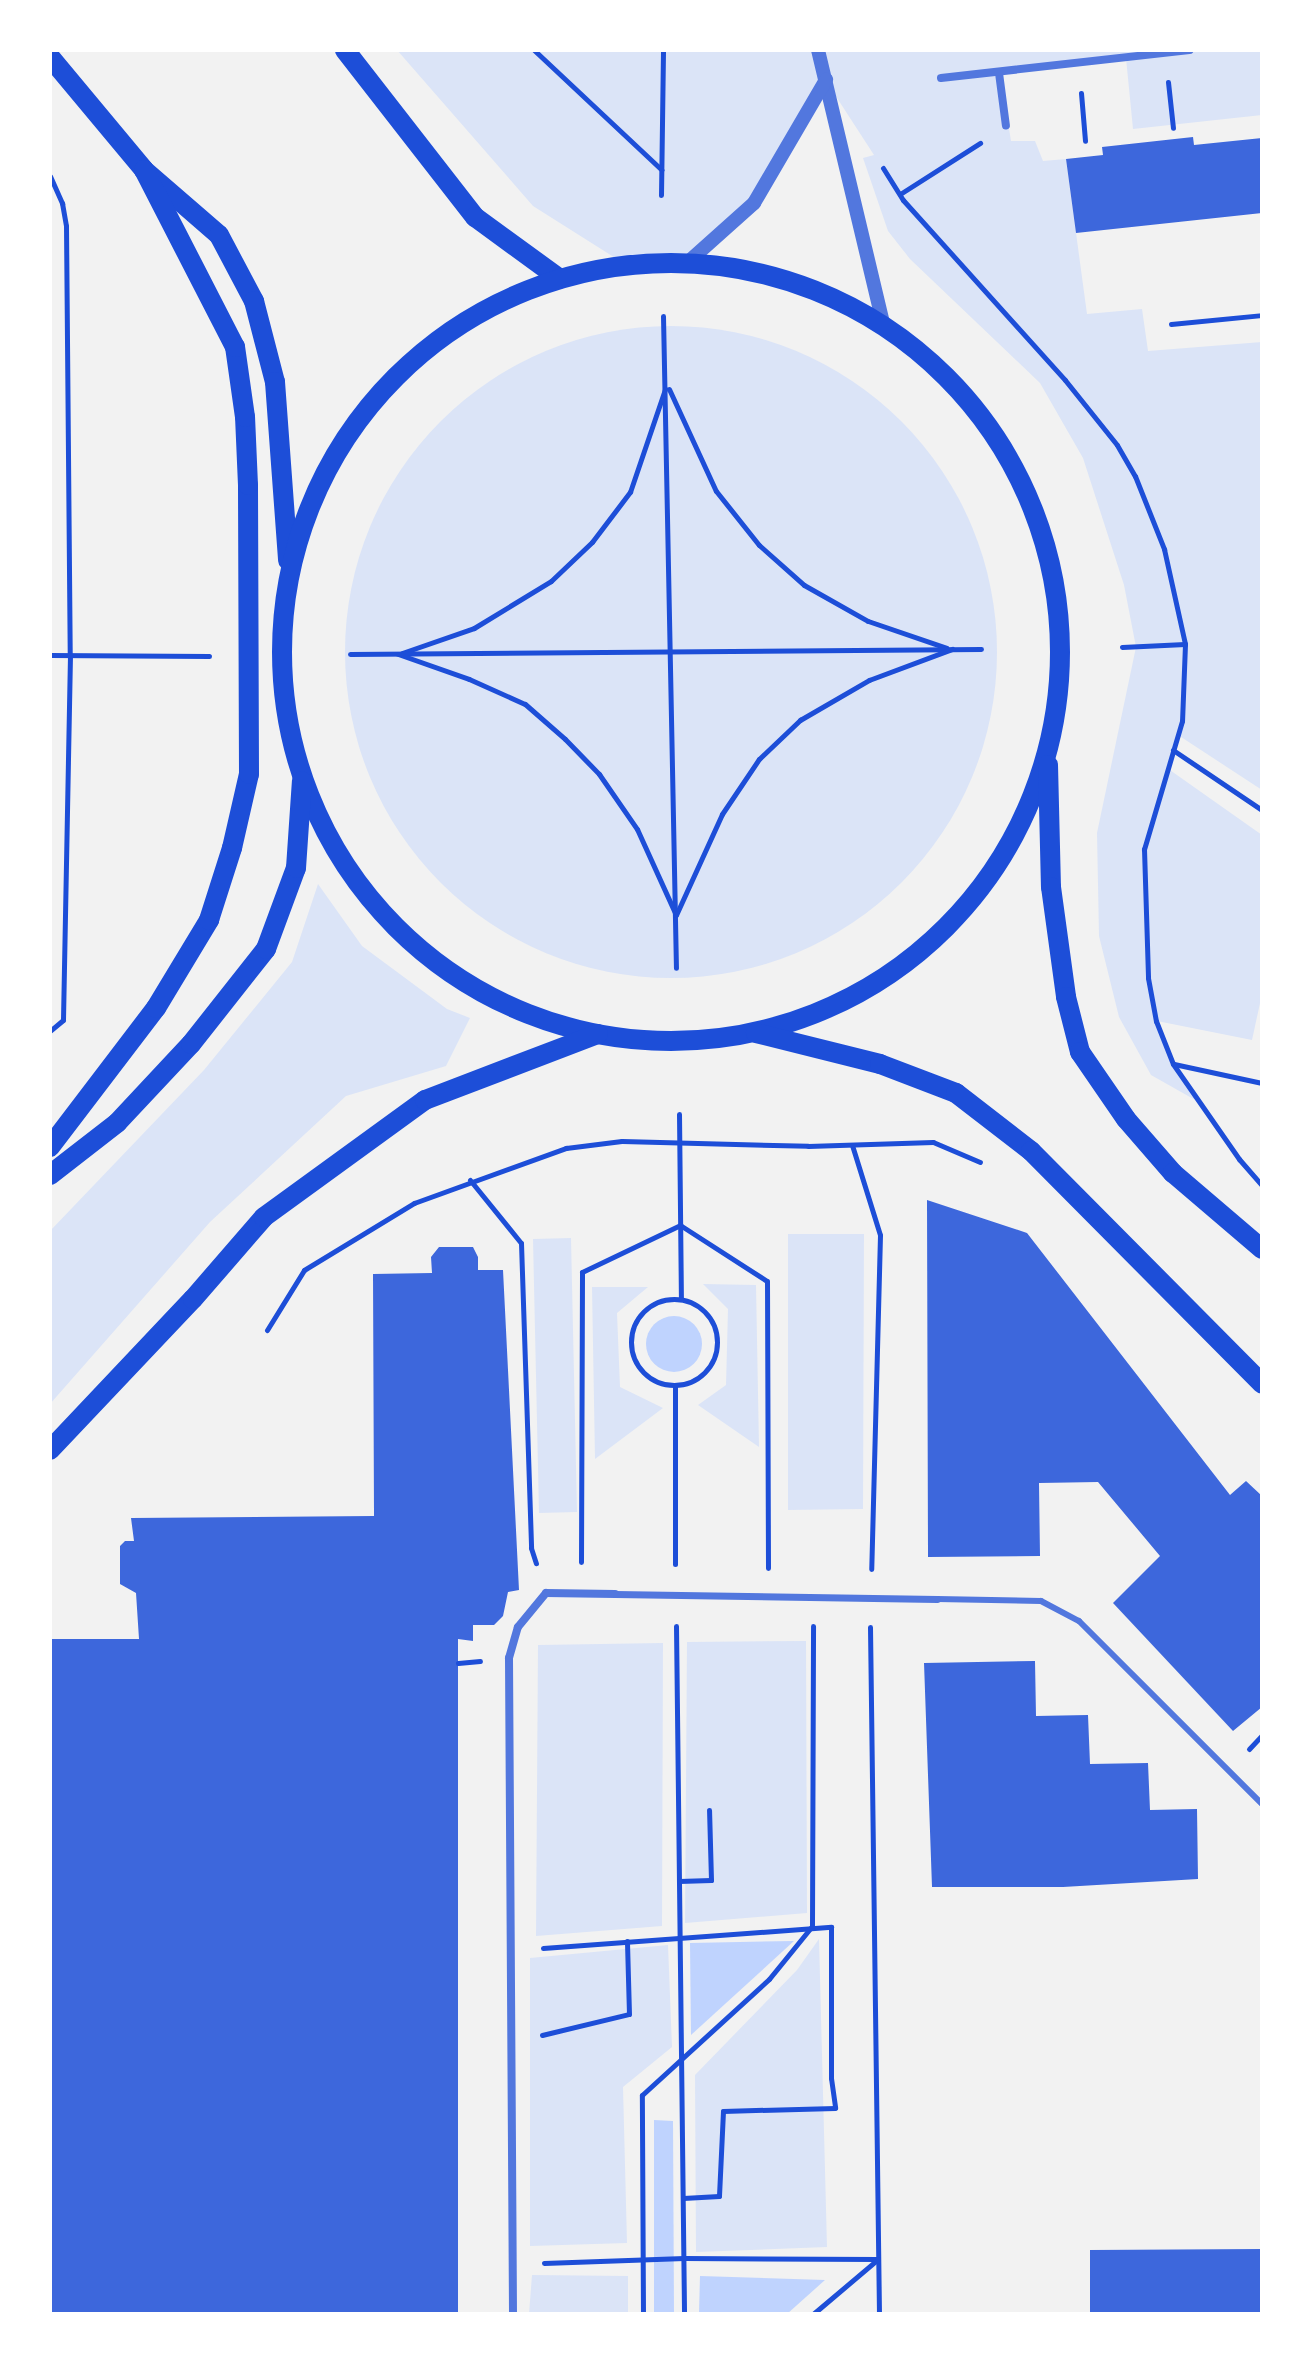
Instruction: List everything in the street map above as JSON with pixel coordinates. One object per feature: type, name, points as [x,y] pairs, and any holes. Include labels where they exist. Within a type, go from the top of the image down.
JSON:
[{"type":"main road","points":[[345,50],[475,217],[560,279]]},
{"type":"main road","points":[[50,57],[144,170],[219,235],[254,301],[275,382],[289,573]]},
{"type":"main road","points":[[50,1147],[156,1008],[209,920],[232,848],[249,774],[248,485],[245,417],[235,347],[144,170]]},
{"type":"main road","points":[[1048,753],[1016,832],[987,880],[940,934],[884,978],[834,1005],[754,1033],[702,1040],[650,1040],[598,1034],[520,1010],[471,985],[416,946],[368,896],[330,841],[302,778],[286,711],[281,642],[289,573],[310,506],[342,445],[384,389],[436,342],[483,312],[560,279],[628,266],[687,263],[756,272],[822,293],[884,326],[939,370],[985,421],[1022,481],[1046,546],[1060,614],[1060,684],[1048,753],[1051,887],[1066,997],[1080,1052],[1126,1119],[1173,1173],[1262,1249]]},
{"type":"main road","points":[[50,1175],[117,1123],[191,1044],[266,949],[296,868],[302,778]]},
{"type":"main road","points":[[754,1033],[880,1064],[956,1093],[1031,1151],[1262,1384]]},
{"type":"main road","points":[[50,1450],[193,1299],[264,1217],[425,1100],[598,1034]]},
{"type":"street","points":[[818,50],[857,225],[884,326]]},
{"type":"street","points":[[941,78],[1189,50]]},
{"type":"street","points":[[999,73],[1006,126]]},
{"type":"street","points":[[687,263],[754,203],[826,80]]},
{"type":"street","points":[[513,2314],[509,1658],[518,1627],[546,1593],[937,1599]]},
{"type":"lane","points":[[937,1599],[1041,1601],[1079,1621],[1262,1804]]},
{"type":"path","points":[[534,50],[662,170]]},
{"type":"path","points":[[661,195],[663,50]]},
{"type":"path","points":[[1165,53],[1173,128]]},
{"type":"path","points":[[1079,64],[1085,141]]},
{"type":"path","points":[[900,194],[1006,126]]},
{"type":"path","points":[[875,156],[900,194],[1065,380],[1117,445],[1135,476],[1164,549],[1185,644],[1182,721],[1144,849],[1147,968],[1156,1021],[1173,1064],[1239,1159],[1262,1185]]},
{"type":"path","points":[[50,176],[62,203],[67,252],[70,655],[63,1020],[50,1031]]},
{"type":"path","points":[[1171,324],[1262,315]]},
{"type":"path","points":[[663,316],[667,385],[676,968]]},
{"type":"path","points":[[667,385],[716,491],[759,545],[804,585],[868,621],[952,649]]},
{"type":"path","points":[[398,654],[474,628],[551,581],[592,542],[630,492],[667,385]]},
{"type":"path","points":[[1122,647],[1185,644]]},
{"type":"path","points":[[676,915],[722,814],[759,759],[800,720],[869,680],[952,649]]},
{"type":"path","points":[[350,654],[981,649]]},
{"type":"path","points":[[398,654],[469,679],[525,704],[565,739],[599,774],[637,829],[676,915]]},
{"type":"path","points":[[50,655],[209,656]]},
{"type":"path","points":[[1173,750],[1262,810]]},
{"type":"path","points":[[1173,1064],[1262,1083]]},
{"type":"path","points":[[679,1114],[681,1299]]},
{"type":"path","points":[[267,1330],[304,1270],[414,1203],[470,1180],[566,1148],[622,1141],[852,1145],[933,1142],[987,1165]]},
{"type":"path","points":[[852,1145],[880,1235],[870,1597],[879,2314]]},
{"type":"path","points":[[470,1180],[521,1243],[531,1548],[546,1593]]},
{"type":"path","points":[[581,1593],[582,1272],[680,1225]]},
{"type":"path","points":[[680,1225],[767,1281],[768,1596]]},
{"type":"path","points":[[681,1299],[698,1305],[711,1318],[718,1345],[713,1363],[701,1376],[675,1385],[650,1378],[641,1369],[631,1346],[632,1333],[644,1310],[655,1303],[681,1299]]},
{"type":"path","points":[[675,1385],[684,2314]]},
{"type":"path","points":[[643,2314],[642,2095],[769,1979],[812,1926],[813,1596]]},
{"type":"path","points":[[679,1881],[711,1880],[709,1810]]},
{"type":"path","points":[[537,1948],[831,1927],[831,2078],[835,2108],[723,2111],[719,2196],[683,2198]]},
{"type":"path","points":[[543,2035],[629,2014],[627,1941]]},
{"type":"path","points":[[513,2264],[684,2258],[878,2259]]},
{"type":"path","points":[[813,2314],[878,2259]]},
{"type":"shaded area","points":[[397,50],[1262,50],[1262,115],[1133,129],[1126,58],[1000,73],[1011,141],[1035,141],[1043,161],[1066,159],[1087,314],[1142,309],[1148,351],[1262,342],[1262,790],[1178,735],[1167,768],[1262,835],[1262,994],[1252,1040],[1157,1021],[1173,1064],[1197,1101],[1151,1075],[1119,1017],[1099,936],[1097,833],[1136,647],[1124,585],[1083,458],[1040,383],[910,259],[888,231],[863,158],[874,155],[826,81],[754,203],[687,263],[628,266],[533,206]]},
{"type":"shaded area","points":[[671,326],[735,332],[796,351],[852,381],[902,421],[942,471],[972,527],[991,588],[997,652],[991,716],[972,777],[942,833],[902,883],[852,923],[796,953],[735,972],[671,978],[607,972],[546,953],[490,923],[440,883],[400,833],[370,777],[351,716],[345,652],[351,588],[370,527],[400,471],[440,421],[490,381],[546,351],[607,332]]},
{"type":"shaded area","points":[[318,884],[362,946],[447,1009],[470,1018],[446,1066],[346,1096],[210,1222],[50,1404],[50,1231],[204,1070],[292,962]]},
{"type":"shaded area","points":[[788,1234],[864,1234],[863,1509],[788,1510]]},
{"type":"shaded area","points":[[571,1238],[577,1512],[539,1513],[533,1239]]},
{"type":"shaded area","points":[[703,1284],[756,1285],[759,1447],[698,1405],[726,1385],[728,1309]]},
{"type":"shaded area","points":[[592,1287],[648,1287],[617,1313],[620,1387],[663,1408],[595,1459]]},
{"type":"shaded area","points":[[806,1641],[807,1913],[685,1923],[687,1642]]},
{"type":"shaded area","points":[[663,1643],[662,1926],[536,1936],[538,1645]]},
{"type":"shaded area","points":[[819,1939],[827,2247],[696,2252],[695,2075],[797,1970]]},
{"type":"shaded area","points":[[668,1945],[672,2047],[623,2087],[627,2243],[530,2246],[530,1958]]},
{"type":"shaded area","points":[[532,2275],[628,2276],[628,2314],[529,2314]]},
{"type":"water","points":[[674,1316],[694,1324],[702,1344],[694,1364],[674,1372],[654,1364],[646,1344],[654,1324]]},
{"type":"water","points":[[794,1941],[691,2035],[690,1943]]},
{"type":"water","points":[[654,2120],[673,2121],[674,2314],[654,2314]]},
{"type":"water","points":[[700,2276],[825,2280],[787,2314],[699,2314]]},
{"type":"building","points":[[1193,137],[1194,145],[1262,138],[1262,213],[1076,233],[1066,159],[1103,155],[1102,147]]},
{"type":"building","points":[[927,1200],[1027,1233],[1230,1495],[1246,1481],[1262,1496],[1262,1707],[1233,1731],[1113,1603],[1160,1556],[1098,1482],[1039,1483],[1040,1556],[928,1557]]},
{"type":"building","points":[[439,1247],[473,1247],[478,1257],[478,1270],[503,1270],[519,1590],[508,1592],[503,1616],[494,1625],[473,1625],[473,1641],[458,1639],[458,2314],[50,2314],[50,1639],[139,1639],[136,1593],[120,1584],[120,1546],[125,1541],[134,1541],[131,1518],[374,1516],[373,1274],[432,1273],[431,1257]]},
{"type":"building","points":[[1035,1661],[1036,1716],[1088,1715],[1090,1764],[1148,1763],[1150,1810],[1197,1809],[1198,1879],[1063,1887],[932,1887],[924,1663]]},
{"type":"building","points":[[1262,2249],[1262,2314],[1090,2314],[1090,2250]]}]
